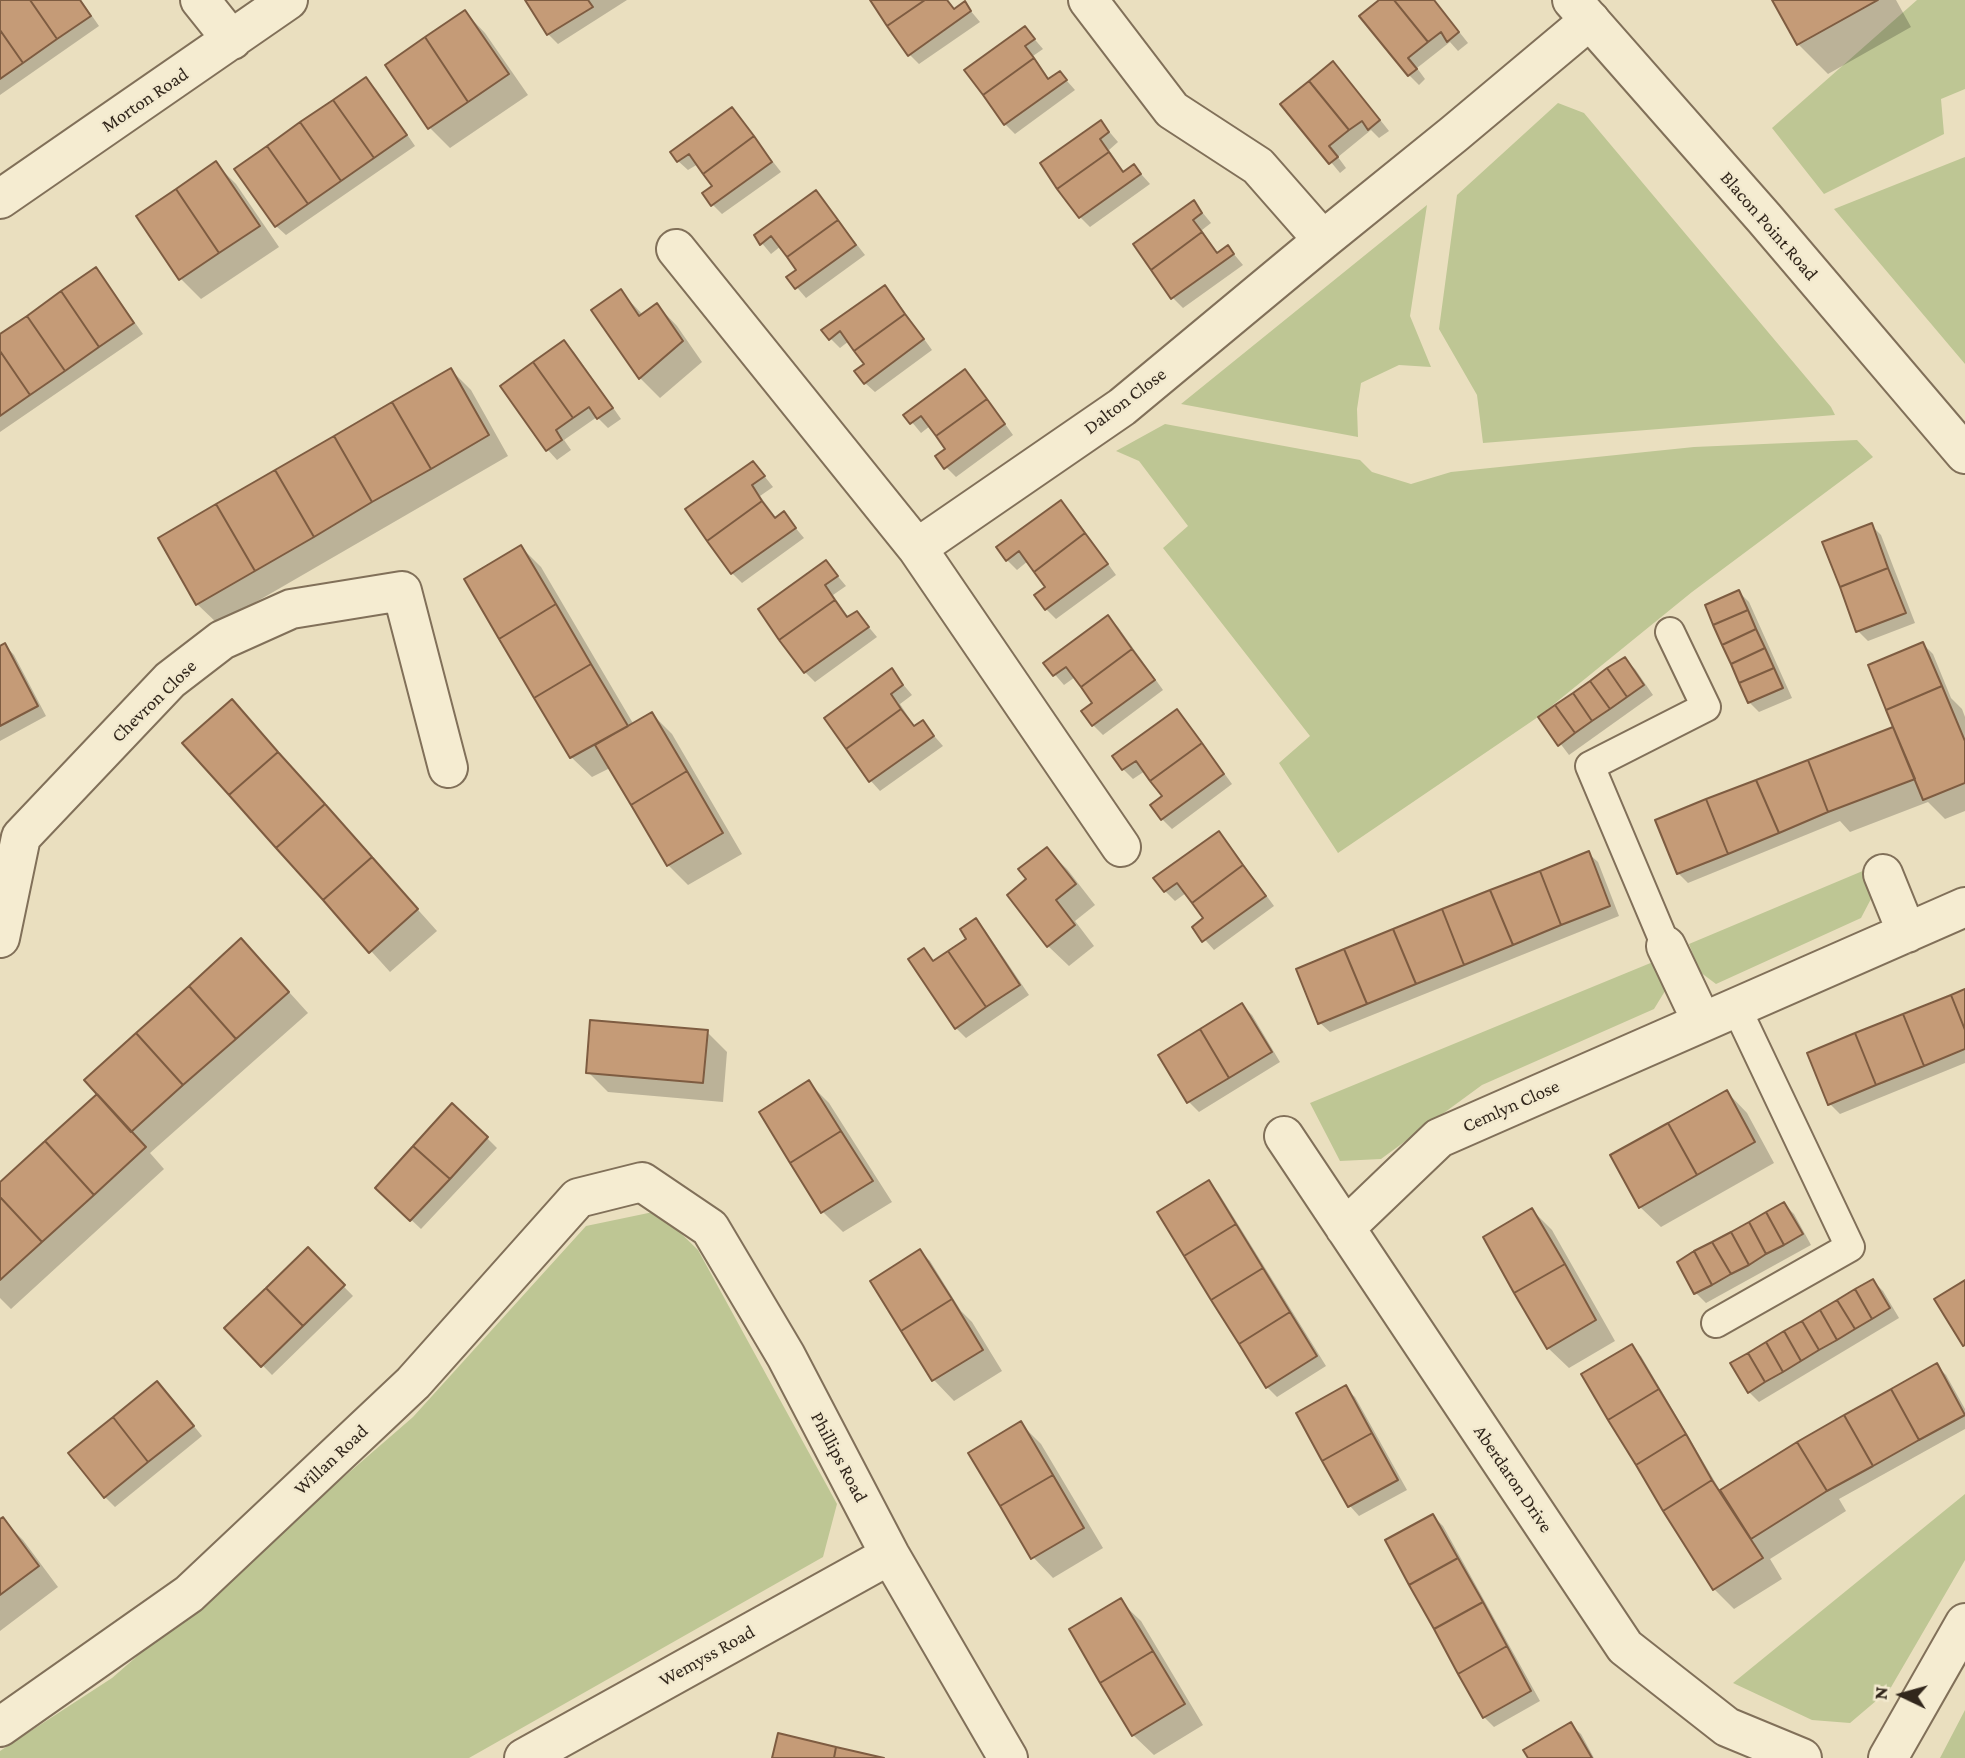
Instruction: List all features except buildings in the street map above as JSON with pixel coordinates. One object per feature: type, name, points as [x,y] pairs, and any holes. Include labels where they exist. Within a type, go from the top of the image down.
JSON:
[{"type":"street","points":[[200,0],[232,40]]},
{"type":"street","name":"Morton Road","points":[[0,199],[288,0]]},
{"type":"street","points":[[1088,0],[1172,110],[1258,166],[1323,240]]},
{"type":"street","name":"Dalton Close","points":[[917,548],[1122,407],[1454,134],[1581,10]]},
{"type":"street","name":"Blacon Point Road","points":[[1581,10],[1764,218],[1965,454]]},
{"type":"street","points":[[676,249],[917,548],[1121,847]]},
{"type":"street","name":"Chevron Close","points":[[0,938],[21,837],[170,680],[222,640],[291,609],[402,591],[448,768]]},
{"type":"street","points":[[1883,873],[1907,933]]},
{"type":"street","name":"Cemlyn Close","points":[[1345,1228],[1439,1138],[1965,907]]},
{"type":"street","points":[[1666,946],[1702,1022]]},
{"type":"street","name":"Aberdaron Drive","points":[[1284,1136],[1625,1647],[1727,1727],[1802,1758]]},
{"type":"street","name":"Phillips Road","points":[[642,1182],[710,1228],[786,1356],[890,1555],[1009,1758]]},
{"type":"street","name":"Willan Road","points":[[0,1727],[189,1594],[413,1383],[578,1198],[642,1182]]},
{"type":"street","name":"Wemyss Road","points":[[524,1758],[890,1555]]},
{"type":"street","points":[[1888,1758],[1965,1623]]},
{"type":"lane","points":[[1666,946],[1590,766],[1706,707],[1670,632]]},
{"type":"lane","points":[[1716,1323],[1850,1247],[1736,1007]]},
{"type":"green space","points":[[1917,0],[1965,0],[1965,89],[1941,99],[1944,134],[1824,194],[1772,128]]},
{"type":"green space","points":[[1558,103],[1584,113],[1835,415],[1483,443],[1477,395],[1439,329],[1457,195]]},
{"type":"green space","points":[[1965,157],[1965,364],[1834,209]]},
{"type":"green space","points":[[1427,205],[1410,316],[1431,367],[1399,365],[1361,383],[1357,409],[1358,437],[1181,404]]},
{"type":"green space","points":[[1165,424],[1360,460],[1372,472],[1411,484],[1451,472],[1694,447],[1857,440],[1873,457],[1692,592],[1538,717],[1338,853],[1279,763],[1310,736],[1163,548],[1188,526],[1139,461],[1116,451]]},
{"type":"green space","points":[[1865,870],[1872,897],[1861,918],[1716,984],[1700,972],[1689,944]]},
{"type":"green space","points":[[1653,962],[1665,991],[1654,1009],[1482,1085],[1381,1159],[1340,1161],[1310,1103]]},
{"type":"green space","points":[[658,1211],[698,1250],[837,1504],[823,1557],[469,1758],[0,1758],[0,1751],[112,1678],[413,1417],[586,1226]]},
{"type":"green space","points":[[1965,1494],[1965,1560],[1890,1689],[1850,1723],[1812,1720],[1733,1683]]},
{"type":"green space","points":[[1965,1710],[1965,1758],[1940,1758]]}]
